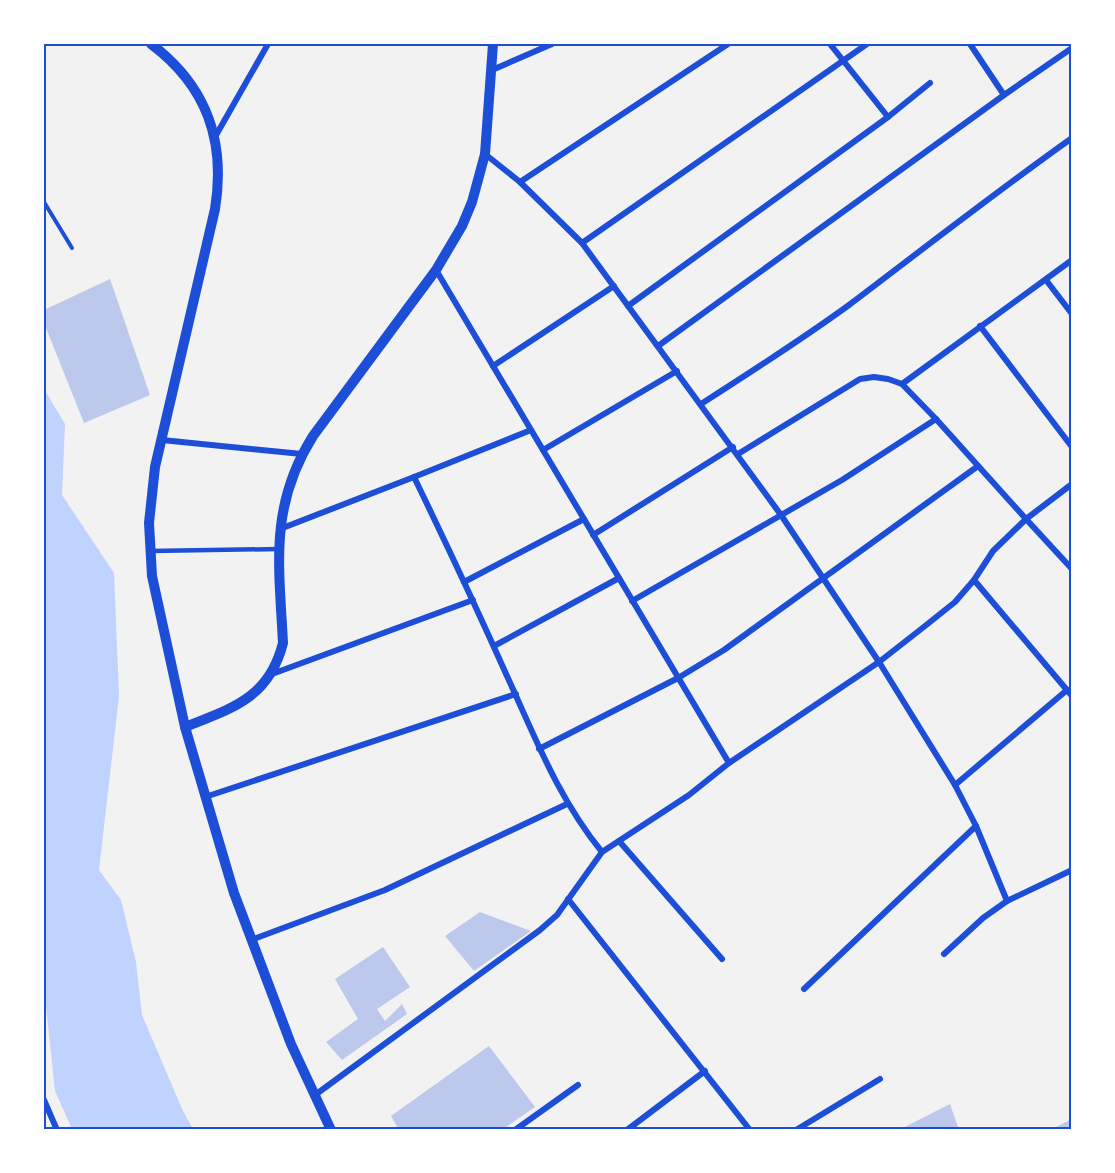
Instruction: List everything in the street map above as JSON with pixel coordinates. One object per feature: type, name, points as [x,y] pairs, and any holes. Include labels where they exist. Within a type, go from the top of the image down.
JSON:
[{"type":"street","points":[[151,44],[165,54],[188,78],[204,106],[215,137],[219,160],[219,185],[215,209],[162,440],[152,495],[150,551],[156,600],[185,727],[251,940],[291,1044],[330,1130]]},
{"type":"street","points":[[215,137],[268,44]]},
{"type":"street","points":[[185,727],[243,702],[262,687],[272,674],[279,659],[283,643],[279,529],[291,478],[313,436],[436,270],[462,226],[477,186],[485,154],[493,44]]},
{"type":"street","points":[[492,70],[552,44]]},
{"type":"street","points":[[520,182],[728,44]]},
{"type":"street","points":[[830,44],[888,117]]},
{"type":"street","points":[[582,243],[867,44]]},
{"type":"street","points":[[970,44],[1004,95]]},
{"type":"street","points":[[658,346],[1071,48]]},
{"type":"street","points":[[628,306],[888,117],[930,83]]},
{"type":"street","points":[[701,404],[785,350],[848,305],[1071,138]]},
{"type":"street","points":[[485,154],[555,214],[582,243],[781,514],[879,662],[955,785],[976,826],[1006,901]]},
{"type":"street","points":[[902,384],[1071,260]]},
{"type":"street","points":[[436,270],[729,763]]},
{"type":"street","points":[[1046,280],[1071,314]]},
{"type":"street","points":[[492,366],[614,286]]},
{"type":"street","points":[[980,326],[1071,447]]},
{"type":"street","points":[[543,450],[677,371]]},
{"type":"street","points":[[738,454],[860,379],[874,376],[888,379],[902,384],[936,418],[1071,568]]},
{"type":"street","points":[[632,601],[842,480],[936,418]]},
{"type":"street","points":[[279,529],[531,430]]},
{"type":"street","points":[[162,440],[302,454]]},
{"type":"street","points":[[593,535],[733,447]]},
{"type":"street","points":[[539,749],[678,678],[724,650],[978,466]]},
{"type":"street","points":[[414,477],[473,600],[539,749],[567,804],[602,852]]},
{"type":"street","points":[[314,1096],[479,973],[521,945],[557,915],[602,852],[689,795],[729,763],[879,662],[955,602],[974,580],[993,551],[1026,519],[1071,484]]},
{"type":"street","points":[[464,582],[584,519]]},
{"type":"street","points":[[494,646],[619,578]]},
{"type":"street","points":[[955,785],[1069,693],[974,580]]},
{"type":"street","points":[[272,674],[473,600]]},
{"type":"street","points":[[205,797],[516,694]]},
{"type":"street","points":[[251,940],[385,890],[567,804]]},
{"type":"street","points":[[804,989],[976,826]]},
{"type":"street","points":[[619,841],[722,959]]},
{"type":"street","points":[[944,954],[983,918],[1006,901],[1071,870]]},
{"type":"street","points":[[568,899],[750,1130]]},
{"type":"street","points":[[627,1130],[705,1071]]},
{"type":"street","points":[[796,1130],[880,1079]]},
{"type":"street","points":[[515,1130],[578,1085]]},
{"type":"street","points":[[44,1100],[57,1130]]},
{"type":"lane","points":[[150,551],[279,549]]},
{"type":"path","points":[[44,202],[72,248]]},
{"type":"water","points":[[44,389],[65,424],[62,495],[114,573],[119,696],[99,870],[121,900],[136,962],[142,1015],[193,1129],[72,1129],[55,1091],[44,987]]},
{"type":"building","points":[[110,279],[150,395],[84,423],[44,323],[44,310]]},
{"type":"building","points":[[480,912],[531,931],[474,971],[445,936]]},
{"type":"building","points":[[383,947],[410,987],[377,1009],[385,1021],[402,1004],[407,1014],[342,1060],[326,1042],[358,1019],[335,979]]},
{"type":"building","points":[[489,1046],[535,1107],[502,1130],[399,1130],[391,1116]]},
{"type":"building","points":[[950,1104],[959,1130],[899,1130]]},
{"type":"building","points":[[1072,1119],[1072,1130],[1050,1130]]}]
